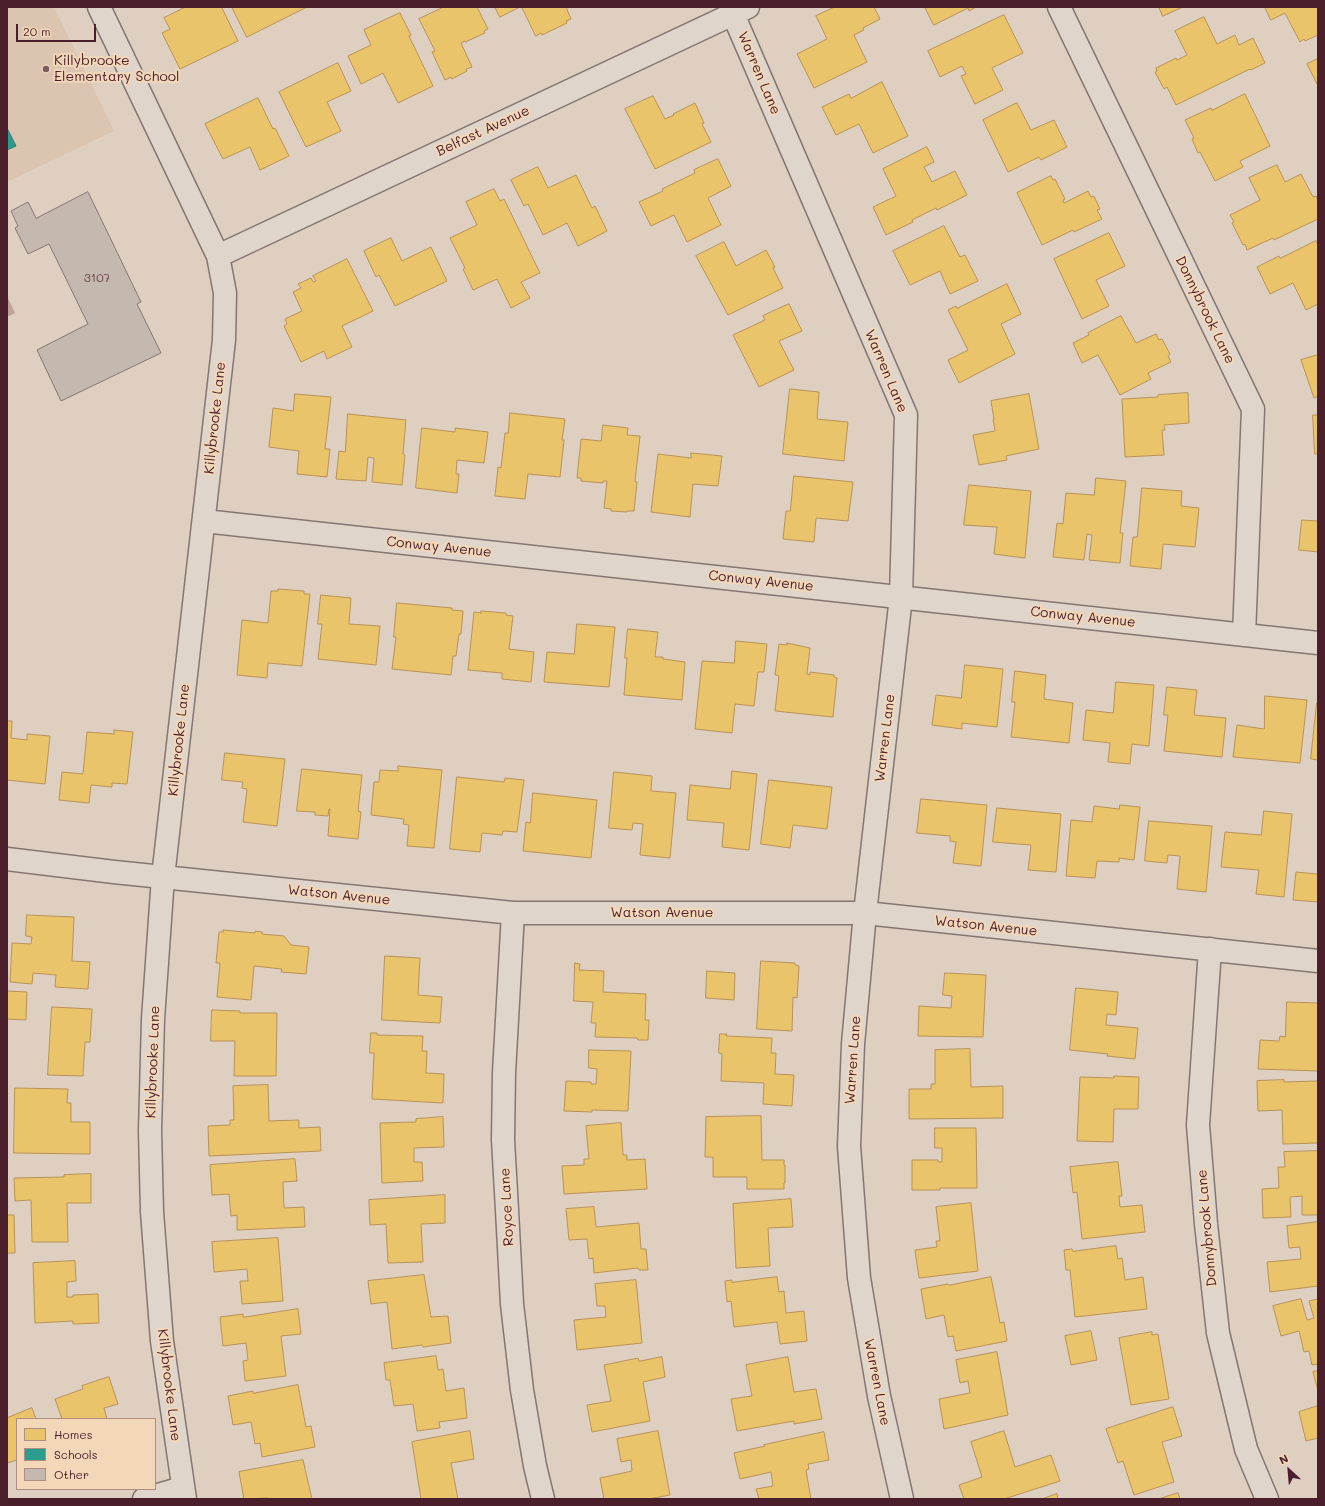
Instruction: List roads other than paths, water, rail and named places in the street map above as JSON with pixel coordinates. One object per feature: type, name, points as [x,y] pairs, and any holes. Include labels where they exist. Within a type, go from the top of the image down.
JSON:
[{"type":"street","name":"Killybrooke Lane","points":[[99,7],[218,256],[225,293],[224,340],[164,877],[153,1019],[150,1131],[152,1212],[162,1341],[184,1493]]},
{"type":"street","name":"Donnybrook Lane","points":[[1060,7],[1253,409],[1244,635]]},
{"type":"street","name":"Belfast Avenue","points":[[218,256],[737,9]]},
{"type":"street","name":"Warren Lane","points":[[737,9],[906,415],[901,597],[865,913],[853,1044],[849,1146],[859,1278],[879,1396],[902,1499]]},
{"type":"street","name":"Conway Avenue","points":[[204,521],[1318,643]]},
{"type":"street","name":"Watson Avenue","points":[[7,859],[513,914],[865,913],[1318,961]]},
{"type":"street","name":"Royce Lane","points":[[513,914],[504,1073],[503,1140],[507,1218],[512,1304],[522,1390],[535,1466],[543,1499]]},
{"type":"street","name":"Donnybrook Lane","points":[[1210,949],[1198,1124],[1206,1224],[1218,1333],[1246,1448],[1268,1499]]},
{"type":"street","points":[[144,1499],[184,1493]]},
{"type":"place","name":"Killybrooke Elementary School","points":[[46,69]]}]
